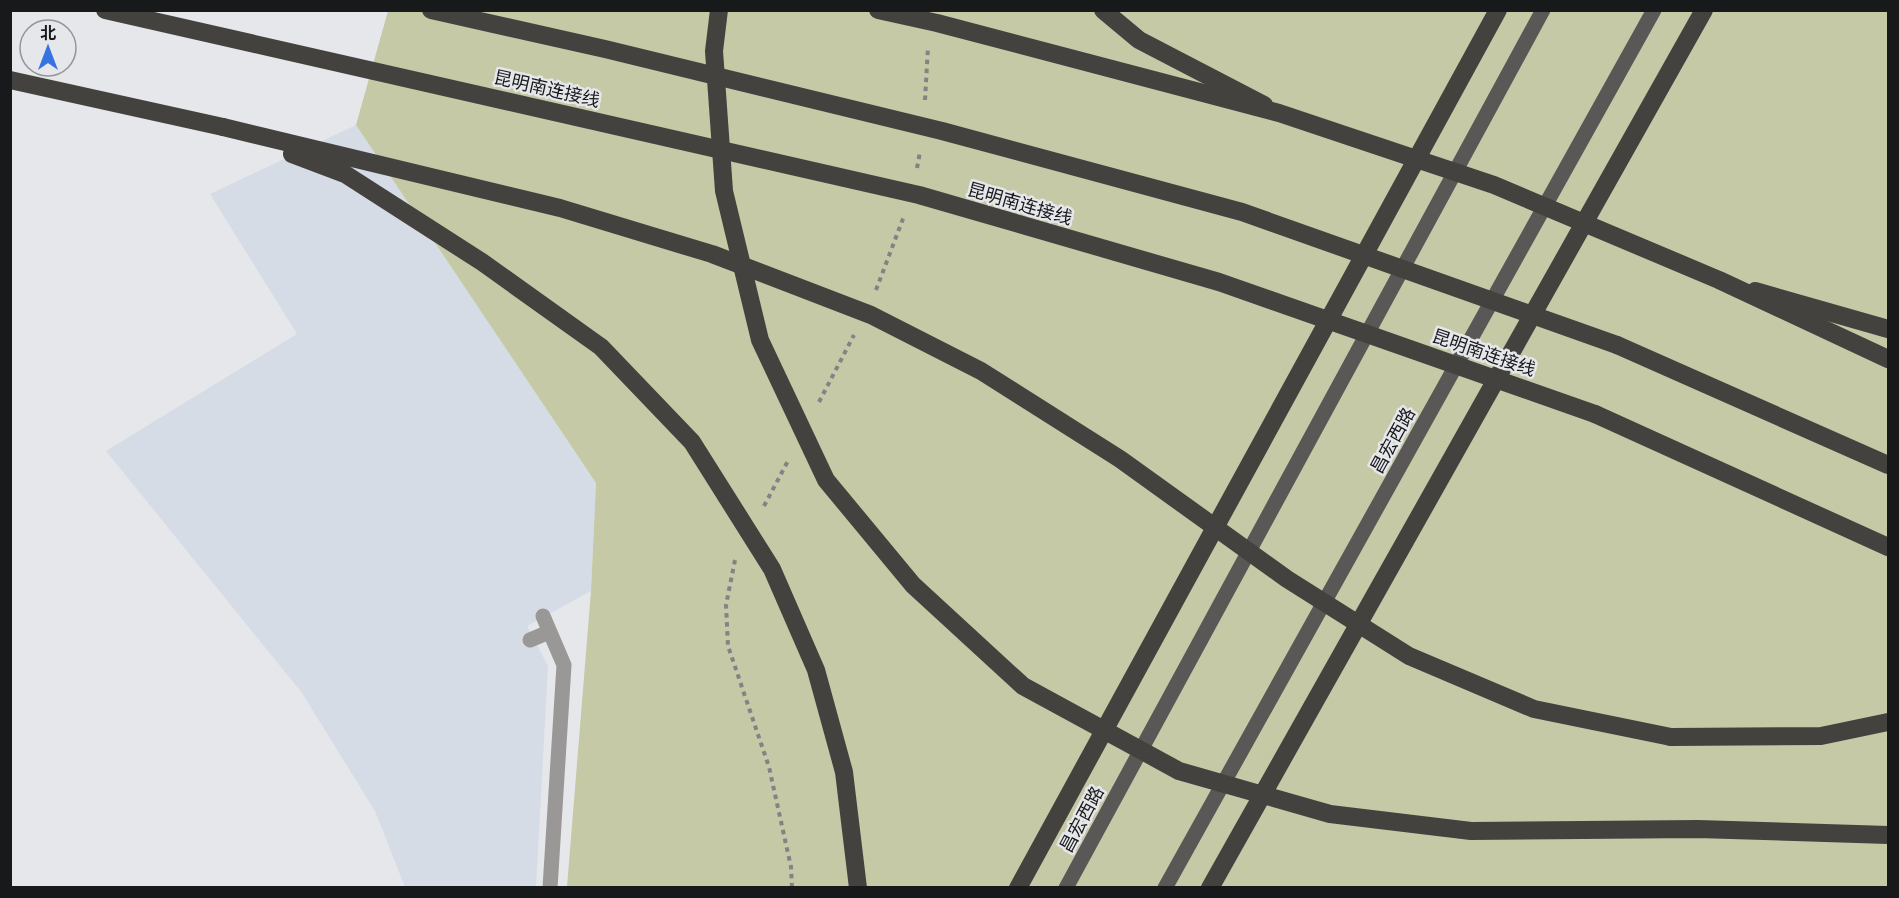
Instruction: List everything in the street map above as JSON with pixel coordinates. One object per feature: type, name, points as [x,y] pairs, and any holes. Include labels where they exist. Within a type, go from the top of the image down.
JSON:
[{"type":"highway","name":"昆明南连接线","points":[[105,10],[919,195],[1219,282],[1595,414],[1888,547]]},
{"type":"highway","points":[[431,10],[605,49],[942,131],[1242,212],[1617,345],[1888,465]]},
{"type":"highway","points":[[719,10],[714,51],[724,191],[760,340],[826,480],[913,585],[1023,686],[1179,771],[1330,814],[1471,831],[1698,829],[1888,835]]},
{"type":"highway","points":[[878,10],[1278,113],[1494,185],[1719,280],[1888,358]]},
{"type":"highway","points":[[1103,10],[1139,40],[1278,113]]},
{"type":"highway","points":[[1018,888],[1498,10]]},
{"type":"highway","points":[[1210,888],[1704,10]]},
{"type":"highway","points":[[10,80],[223,127],[560,208],[712,254],[871,315],[981,371],[1120,459],[1287,579],[1409,656],[1534,709],[1671,737],[1821,736],[1888,722]]},
{"type":"highway","points":[[223,127],[345,174],[482,262],[601,347],[692,442],[772,569],[816,669],[844,772],[858,888]]},
{"type":"highway","points":[[1719,280],[1888,329]]},
{"type":"main road","name":"昌宏西路","points":[[1066,888],[1543,10]]},
{"type":"main road","name":"昌宏西路","points":[[1165,888],[1654,10]]},
{"type":"lane","points":[[543,616],[564,665],[550,888]]},
{"type":"lane","points":[[530,640],[549,632]]},
{"type":"shaded area","points":[[356,125],[596,483],[591,591],[527,626],[548,666],[536,887],[405,887],[375,811],[302,693],[106,451],[297,334],[210,194]]},
{"type":"green space","points":[[388,11],[1888,11],[1888,887],[567,887],[591,591],[596,483],[356,125]]}]
